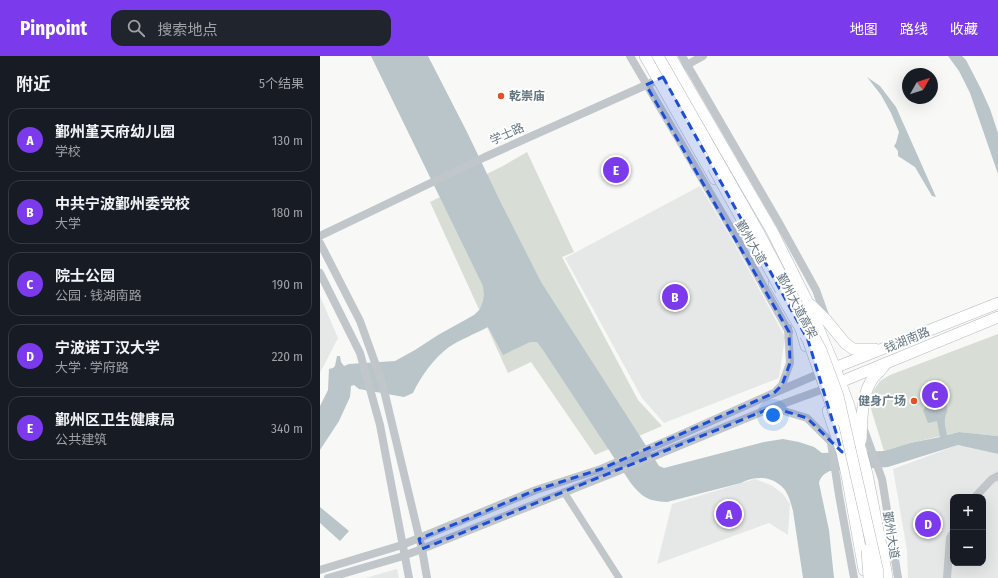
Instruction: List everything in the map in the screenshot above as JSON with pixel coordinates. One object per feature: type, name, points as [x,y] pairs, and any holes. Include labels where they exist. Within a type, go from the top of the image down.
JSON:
[{"type":"main road","name":"鄞州大道","points":[[646,56],[800,329],[842,452],[865,578]]},
{"type":"main road","name":"鄞州大道高架","points":[[651,56],[808,340],[832,407],[866,543],[869,578]]},
{"type":"main road","name":"鄞州大道高架","points":[[658,56],[756,228],[821,350],[838,396],[878,578]]},
{"type":"main road","name":"鄞州大道","points":[[670,56],[682,67],[772,231],[806,300],[836,368],[849,406],[867,474],[887,578]]},
{"type":"main road","points":[[806,300],[827,321],[845,343],[853,349],[884,349]]},
{"type":"main road","name":"钱湖南路","points":[[816,375],[998,304]]},
{"type":"main road","name":"钱湖南路","points":[[821,390],[998,317]]},
{"type":"main road","points":[[860,449],[865,395],[873,379],[888,363]]},
{"type":"street","name":"鄞州大道","points":[[630,56],[739,242],[789,332]]},
{"type":"street","name":"鄞州大道","points":[[682,56],[682,67],[779,223],[813,283],[827,321]]},
{"type":"street","name":"学士路","points":[[320,236],[485,157],[659,79],[703,56]]},
{"type":"street","points":[[320,243],[360,321],[382,382],[422,549],[427,578]]},
{"type":"street","points":[[320,274],[360,353],[380,425],[408,578]]},
{"type":"street","points":[[774,393],[782,385],[790,363],[789,332],[780,294]]},
{"type":"street","points":[[320,570],[419,539],[536,490],[611,464],[816,375]]},
{"type":"street","points":[[328,578],[422,549],[766,410],[821,390]]},
{"type":"street","points":[[766,410],[784,411],[807,418],[831,443],[842,452]]},
{"type":"street","name":"鄞州大道","points":[[862,424],[882,479],[898,578]]},
{"type":"street","points":[[831,443],[838,495],[854,578]]},
{"type":"street","points":[[978,494],[992,479],[998,476]]},
{"type":"street","points":[[564,492],[619,578]]},
{"type":"street","points":[[947,578],[950,538]]},
{"type":"highlighted area","points":[[663,77],[808,340],[842,452],[807,418],[784,411],[766,410],[422,549],[419,539],[536,490],[601,469],[774,393],[782,385],[790,363],[789,332],[646,85]]},
{"type":"shaded area","points":[[371,56],[428,56],[541,282],[659,466],[664,468],[764,442],[783,439],[814,447],[822,453],[884,451],[910,443],[940,437],[937,421],[928,423],[923,410],[926,407],[927,402],[924,394],[929,393],[934,395],[937,392],[944,398],[947,406],[945,422],[947,435],[959,432],[998,436],[998,454],[958,445],[888,467],[830,471],[826,473],[819,483],[829,530],[834,578],[803,578],[793,511],[788,495],[781,485],[764,478],[759,478],[667,502],[654,501],[642,495],[630,482],[537,342],[530,342],[503,355],[488,327],[443,351],[428,368],[413,393],[404,397],[359,389],[354,385],[351,386],[350,397],[339,421],[320,450],[320,406],[328,390],[329,369],[335,366],[337,356],[340,356],[341,362],[344,366],[349,364],[395,361],[474,315],[480,309],[484,294],[483,286]]},
{"type":"shaded area","points":[[948,56],[962,56],[966,60],[990,109],[998,133],[998,174],[970,93],[959,71]]},
{"type":"shaded area","points":[[867,77],[880,86],[896,107],[936,197],[932,196],[915,167],[898,156],[898,151],[894,146],[899,132],[881,95]]},
{"type":"shaded area","points":[[527,152],[574,252],[562,257],[638,400],[662,426],[595,455],[531,362],[508,373],[430,202],[503,166]]},
{"type":"shaded area","points":[[700,186],[734,243],[785,337],[779,378],[664,423],[642,398],[565,258]]},
{"type":"shaded area","points":[[320,296],[338,338],[320,373]]},
{"type":"shaded area","points":[[998,334],[998,436],[959,432],[910,443],[884,451],[871,409],[870,400],[880,381],[890,375]]},
{"type":"shaded area","points":[[958,445],[998,454],[998,578],[908,578],[907,550],[893,469]]},
{"type":"shaded area","points":[[755,479],[771,485],[783,494],[790,504],[788,535],[769,523],[657,564],[672,504]]},
{"type":"shaded area","points":[[320,507],[349,531],[340,541],[320,523]]},
{"type":"shaded area","points":[[397,569],[399,578],[365,578]]},
{"type":"place","name":"乾崇庙","points":[[501,96]]},
{"type":"place","name":"鄞州区卫生健康局","points":[[616,170]]},
{"type":"place","name":"中共宁波鄞州委党校","points":[[675,297]]},
{"type":"place","name":"院士公园","points":[[935,395]]},
{"type":"place","name":"健身广场","points":[[914,401]]},
{"type":"place","name":"鄞州堇天府幼儿园","points":[[729,514]]},
{"type":"place","name":"宁波诺丁汉大学","points":[[928,524]]}]
